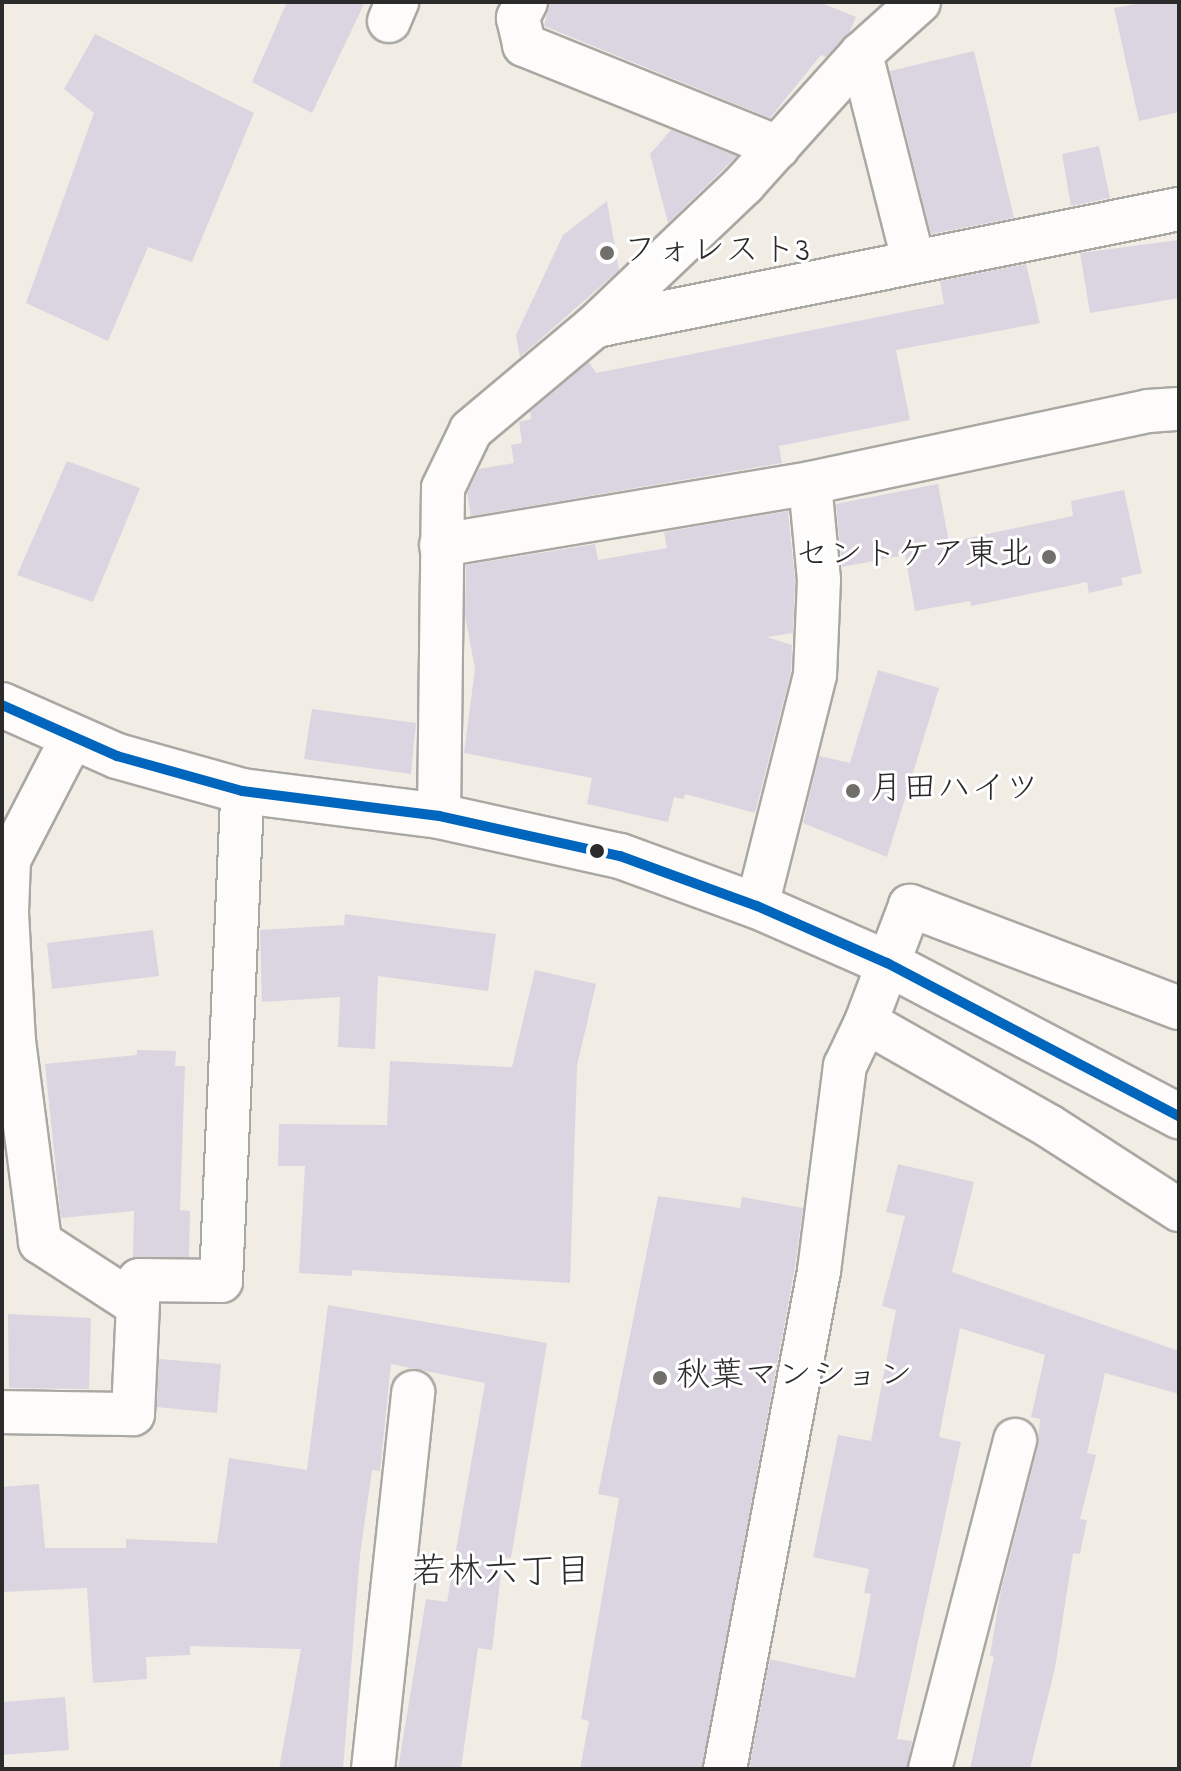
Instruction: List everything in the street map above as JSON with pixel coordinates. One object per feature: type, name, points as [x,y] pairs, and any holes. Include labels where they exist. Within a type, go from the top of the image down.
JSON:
[{"type":"main road","points":[[2,705],[117,756],[242,791],[439,816],[620,856],[757,906],[887,963],[1179,1116]]},
{"type":"street","points":[[526,2],[518,18],[524,45],[778,147]]},
{"type":"street","points":[[439,816],[443,488],[471,430],[595,326],[778,147],[861,54],[919,2]]},
{"type":"street","points":[[861,54],[913,260]]},
{"type":"street","points":[[595,326],[1179,209]]},
{"type":"street","points":[[441,545],[810,483],[1148,411],[1179,409]]},
{"type":"street","points":[[757,906],[815,675],[819,580],[810,483]]},
{"type":"street","points":[[73,736],[9,860],[7,913],[14,1041],[40,1242],[137,1305]]},
{"type":"street","points":[[2,1412],[133,1414],[139,1280],[221,1281],[242,791]]},
{"type":"street","points":[[725,1769],[819,1271],[845,1066],[866,1022],[910,906],[1179,1008]]},
{"type":"street","points":[[866,1022],[1049,1126],[1179,1210]]},
{"type":"street","points":[[373,1769],[413,1392]]},
{"type":"street","points":[[930,1769],[1015,1440]]},
{"type":"building","points":[[287,2],[365,2],[312,113],[252,82]]},
{"type":"building","points":[[550,2],[819,2],[856,17],[849,33],[826,57],[821,55],[770,118],[544,26]]},
{"type":"building","points":[[1148,2],[1179,2],[1179,112],[1139,121],[1114,8]]},
{"type":"building","points":[[95,34],[254,113],[192,262],[148,247],[108,341],[26,303],[94,113],[64,89]]},
{"type":"building","points":[[974,51],[1014,218],[931,234],[890,71]]},
{"type":"building","points":[[671,130],[737,156],[668,223],[650,154]]},
{"type":"building","points":[[1099,146],[1110,198],[1071,206],[1062,154]]},
{"type":"building","points":[[607,201],[619,270],[520,357],[516,335],[563,235]]},
{"type":"building","points":[[1179,240],[1179,298],[1090,313],[1080,253]]},
{"type":"building","points":[[1026,264],[1040,323],[896,350],[910,420],[779,446],[782,463],[471,516],[467,493],[479,469],[514,463],[511,445],[522,443],[519,422],[531,419],[530,412],[589,362],[596,373],[944,304],[940,281]]},
{"type":"building","points":[[67,461],[140,488],[93,602],[17,575]]},
{"type":"building","points":[[938,484],[949,542],[1073,516],[1071,501],[1124,490],[1142,573],[1121,578],[1123,585],[1089,593],[1087,582],[971,606],[970,601],[915,611],[905,555],[842,567],[836,504]]},
{"type":"building","points":[[788,511],[795,581],[793,633],[767,637],[792,645],[791,672],[755,813],[685,794],[684,799],[674,797],[668,822],[587,804],[592,778],[464,753],[475,669],[465,615],[466,565],[595,544],[598,560],[667,548],[664,532]]},
{"type":"building","name":"月田ハイツ","points":[[878,670],[939,688],[887,857],[803,823],[819,756],[850,763]]},
{"type":"building","points":[[312,709],[416,723],[411,774],[304,759]]},
{"type":"building","points":[[345,914],[496,934],[488,991],[378,976],[375,1049],[338,1047],[340,997],[262,1002],[260,930],[344,925]]},
{"type":"building","points":[[153,930],[159,976],[52,989],[47,943]]},
{"type":"building","points":[[535,970],[596,984],[577,1066],[570,1283],[352,1270],[352,1276],[299,1273],[305,1166],[278,1166],[279,1124],[387,1125],[390,1061],[512,1067]]},
{"type":"building","points":[[137,1050],[176,1051],[175,1066],[185,1066],[180,1210],[190,1211],[189,1257],[133,1257],[134,1211],[61,1218],[45,1064],[137,1055]]},
{"type":"building","points":[[898,1164],[974,1182],[952,1272],[1179,1351],[1179,1394],[1105,1373],[1087,1453],[1096,1455],[1080,1519],[1087,1520],[1080,1554],[1073,1553],[1055,1668],[1030,1769],[970,1769],[994,1657],[990,1656],[1000,1595],[1038,1446],[1040,1419],[1031,1417],[1045,1355],[960,1328],[939,1437],[961,1442],[897,1739],[912,1741],[907,1769],[749,1769],[770,1659],[855,1678],[871,1594],[864,1593],[869,1569],[813,1557],[838,1435],[871,1441],[896,1310],[882,1306],[905,1216],[886,1212]]},
{"type":"building","points":[[658,1196],[740,1208],[742,1197],[803,1208],[795,1267],[702,1769],[580,1769],[589,1721],[581,1719],[619,1498],[598,1494]]},
{"type":"building","points":[[328,1305],[547,1343],[511,1558],[503,1557],[492,1650],[478,1648],[461,1769],[398,1769],[426,1599],[447,1602],[485,1383],[391,1364],[380,1471],[372,1470],[360,1555],[343,1769],[279,1769],[301,1649],[190,1646],[190,1655],[146,1657],[147,1679],[93,1683],[87,1588],[2,1592],[2,1487],[39,1484],[45,1548],[126,1548],[126,1539],[217,1543],[229,1458],[307,1470]]},
{"type":"building","points":[[8,1314],[91,1318],[89,1389],[9,1388]]},
{"type":"building","points":[[159,1359],[221,1364],[217,1413],[157,1407]]},
{"type":"building","points":[[65,1697],[69,1750],[2,1755],[2,1702]]},
{"type":"transit line","points":[[2,705],[117,756],[242,791],[439,816],[620,856],[757,906],[887,963],[1179,1116]]},
{"type":"place","name":"フォレスト3","points":[[607,253]]},
{"type":"place","name":"セントケア東北","points":[[1049,557]]},
{"type":"place","name":"月田ハイツ","points":[[853,791]]},
{"type":"place","name":"秋葉マンション","points":[[660,1378]]},
{"type":"district","name":"若林六丁目","points":[[501,1574]]}]
